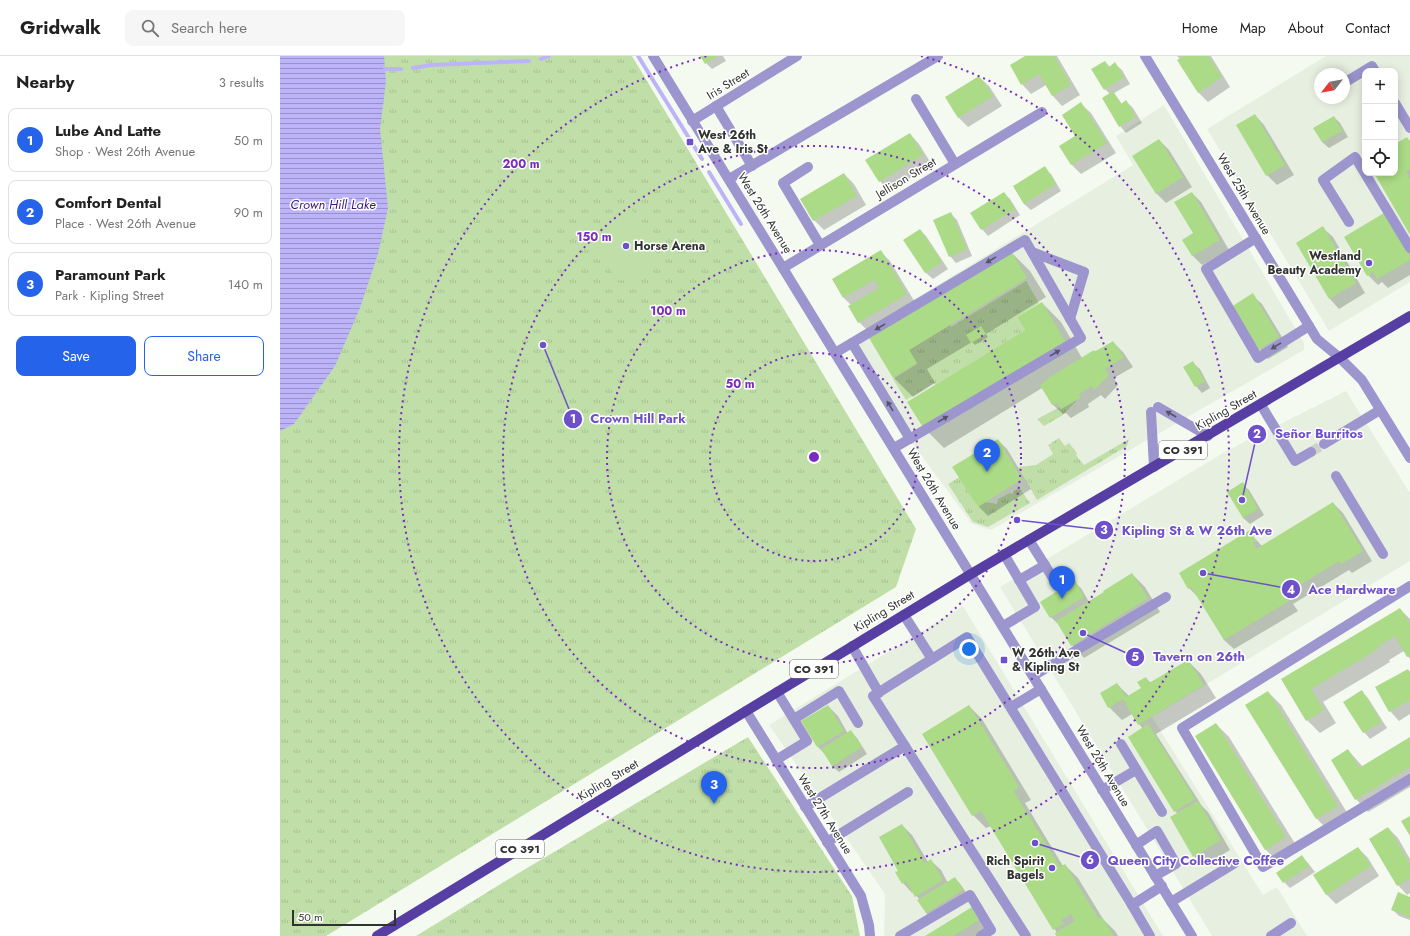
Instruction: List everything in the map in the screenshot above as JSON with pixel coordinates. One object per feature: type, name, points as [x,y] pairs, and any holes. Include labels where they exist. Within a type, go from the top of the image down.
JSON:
[{"type":"main road","name":"Kipling Street","points":[[377,936],[1004,554],[1208,436],[1410,316]]},
{"type":"street","name":"West 26th Avenue","points":[[654,56],[692,121],[836,353],[1192,936]]},
{"type":"street","name":"Iris Street","points":[[692,121],[797,56]]},
{"type":"street","points":[[729,179],[938,56]]},
{"type":"street","name":"West 25th Avenue","points":[[1145,56],[1317,339],[1340,358],[1362,380],[1410,456]]},
{"type":"street","points":[[1350,79],[1362,72]]},
{"type":"street","points":[[916,99],[955,164]]},
{"type":"street","points":[[716,106],[752,166]]},
{"type":"street","points":[[1398,109],[1410,128]]},
{"type":"street","name":"Jellison Street","points":[[783,268],[1042,112]]},
{"type":"street","points":[[1349,222],[1323,180],[1355,157],[1410,248]]},
{"type":"street","points":[[808,167],[783,183],[820,245]]},
{"type":"street","points":[[1256,238],[1206,269],[1258,358],[1309,326]]},
{"type":"street","points":[[836,353],[1025,240],[1081,338],[894,448]]},
{"type":"street","points":[[1032,252],[1084,272],[1070,319]]},
{"type":"street","points":[[852,343],[910,439]]},
{"type":"street","points":[[1260,405],[1295,461],[1311,452]]},
{"type":"street","points":[[1154,467],[1154,409],[1208,436]]},
{"type":"street","points":[[1324,444],[1380,410]]},
{"type":"street","points":[[1336,476],[1383,554]]},
{"type":"street","points":[[1030,540],[1058,586]]},
{"type":"street","points":[[1003,626],[1035,607],[1004,554]]},
{"type":"street","points":[[1019,580],[1045,565]]},
{"type":"street","points":[[1410,586],[1182,728],[1263,867],[1410,779]]},
{"type":"street","points":[[1033,676],[1166,597]]},
{"type":"street","points":[[904,615],[932,659]]},
{"type":"street","points":[[1026,936],[874,696],[967,637],[1150,936]]},
{"type":"street","points":[[852,646],[879,693]]},
{"type":"street","points":[[1011,707],[1041,689]]},
{"type":"street","points":[[794,719],[839,691],[858,723]]},
{"type":"street","points":[[776,760],[806,741],[778,692]]},
{"type":"street","name":"West 27th Avenue","points":[[746,711],[861,896],[869,925],[870,936]]},
{"type":"street","points":[[1121,744],[1162,812]]},
{"type":"street","points":[[805,807],[905,746]]},
{"type":"street","points":[[1102,790],[1136,770]]},
{"type":"street","points":[[827,842],[908,792]]},
{"type":"street","points":[[1136,845],[1157,832],[1176,864],[1155,876]]},
{"type":"street","points":[[1171,902],[1234,863]]},
{"type":"street","points":[[1132,905],[1162,886]]},
{"type":"street","points":[[900,936],[970,895],[991,930],[981,936]]},
{"type":"street","points":[[1271,936],[1291,923]]},
{"type":"shaded area","points":[[1326,56],[1410,56],[1410,282],[1329,331],[1207,129]]},
{"type":"shaded area","points":[[1164,105],[1304,343],[1304,350],[991,530],[972,524],[916,448],[848,340],[1133,165],[1116,136]]},
{"type":"shaded area","points":[[1346,391],[1410,493],[1410,561],[1152,717],[1263,895],[1277,887],[1307,936],[1212,936],[1000,587],[1228,450]]},
{"type":"shaded area","points":[[963,606],[1163,936],[884,936],[885,894],[769,725]]},
{"type":"green space","points":[[280,56],[632,56],[916,529],[896,587],[326,936],[280,936]]},
{"type":"green space","name":"Horse Arena","points":[[627,208],[633,211],[641,221],[657,251],[650,267],[647,270],[638,277],[623,280],[615,276],[607,265],[599,251],[593,234],[599,223],[606,216]]},
{"type":"green space","points":[[1026,281],[1039,303],[1017,317],[1025,330],[935,385],[934,383],[906,400],[893,379],[917,364],[909,350],[950,325],[951,327]]},
{"type":"green space","points":[[1077,400],[1063,415],[1044,426],[1037,419],[1060,407],[1061,409]]},
{"type":"green space","points":[[1059,438],[1065,446],[1069,443],[1084,465],[1129,439],[1127,446],[1037,500],[1018,467],[1036,465],[1053,454],[1048,445]]},
{"type":"green space","points":[[960,477],[978,507],[985,502],[997,504],[998,499],[1010,493],[1012,494],[1015,490],[1020,489],[1030,503],[988,527],[973,522],[948,484]]},
{"type":"green space","points":[[748,737],[852,896],[860,936],[416,936],[522,871]]},
{"type":"water","name":"Crown Hill Lake","points":[[280,56],[384,56],[386,81],[380,129],[388,208],[378,254],[360,308],[335,366],[294,424],[280,431]]},
{"type":"building","points":[[700,56],[718,56],[705,64]]},
{"type":"building","points":[[1025,56],[1054,56],[1071,85],[1052,96],[1039,74],[1021,85],[1010,65]]},
{"type":"building","points":[[1184,56],[1208,56],[1222,77],[1198,93],[1177,60]]},
{"type":"building","points":[[1105,61],[1109,67],[1115,62],[1124,77],[1104,90],[1091,69]]},
{"type":"building","points":[[979,76],[993,96],[958,118],[945,97]]},
{"type":"building","points":[[1113,91],[1121,104],[1126,100],[1136,117],[1119,127],[1102,98]]},
{"type":"building","points":[[1081,102],[1107,143],[1071,165],[1059,146],[1075,136],[1062,115]]},
{"type":"building","points":[[1255,114],[1285,165],[1266,176],[1236,125]]},
{"type":"building","points":[[1334,116],[1342,131],[1322,142],[1313,128]]},
{"type":"building","points":[[910,133],[923,155],[879,182],[865,160]]},
{"type":"building","points":[[1407,137],[1410,142],[1410,169],[1406,172],[1410,179],[1410,235],[1376,176],[1398,176],[1398,142]]},
{"type":"building","points":[[1159,139],[1183,177],[1156,194],[1132,156]]},
{"type":"building","points":[[1045,166],[1056,184],[1024,204],[1013,186]]},
{"type":"building","points":[[844,173],[857,196],[813,221],[800,199]]},
{"type":"building","points":[[1004,192],[1015,209],[981,230],[970,213]]},
{"type":"building","points":[[1192,192],[1220,240],[1192,256],[1182,240],[1193,233],[1174,202]]},
{"type":"building","points":[[951,212],[967,249],[949,257],[933,220]]},
{"type":"building","points":[[1384,213],[1410,256],[1410,260],[1377,279],[1373,272],[1367,276],[1344,237]]},
{"type":"building","points":[[1323,226],[1356,283],[1329,299],[1296,243]]},
{"type":"building","points":[[920,229],[942,262],[925,273],[903,240]]},
{"type":"building","points":[[881,250],[907,294],[858,323],[848,306],[879,288],[874,280],[843,298],[832,279]]},
{"type":"building","points":[[1011,251],[1027,278],[909,350],[917,363],[893,378],[869,338]]},
{"type":"building","points":[[1253,293],[1279,337],[1258,350],[1231,307]]},
{"type":"building","points":[[1042,302],[1066,343],[924,429],[907,402],[1025,330],[1017,317]]},
{"type":"building","points":[[981,326],[986,334],[971,343],[966,335]]},
{"type":"building","points":[[1113,341],[1124,357],[1105,369],[1109,375],[1094,390],[1092,386],[1079,394],[1080,398],[1061,409],[1057,403],[1052,405],[1040,385],[1048,380],[1047,379],[1094,350],[1095,352]]},
{"type":"building","points":[[1193,361],[1205,381],[1195,387],[1183,367]]},
{"type":"building","points":[[998,439],[1022,479],[978,507],[952,467]]},
{"type":"building","points":[[1243,482],[1258,509],[1243,518],[1227,492]]},
{"type":"building","points":[[1333,502],[1363,551],[1341,564],[1339,561],[1285,594],[1289,601],[1224,640],[1191,587],[1188,589],[1179,573],[1250,530],[1256,541],[1253,543],[1256,549]]},
{"type":"building","points":[[1132,573],[1148,598],[1071,646],[1056,621]]},
{"type":"building","points":[[1075,580],[1084,597],[1050,618],[1040,602]]},
{"type":"building","points":[[1400,608],[1410,624],[1410,656],[1407,657],[1395,636],[1377,647],[1378,649],[1311,689],[1324,710],[1306,721],[1281,679]]},
{"type":"building","points":[[1188,660],[1204,685],[1138,725],[1123,699],[1108,708],[1100,693],[1117,683],[1126,697],[1141,688],[1137,682],[1146,677],[1149,683]]},
{"type":"building","points":[[1408,669],[1410,673],[1410,700],[1389,712],[1375,687]]},
{"type":"building","points":[[1362,690],[1381,722],[1363,733],[1343,702]]},
{"type":"building","points":[[1268,691],[1338,806],[1316,819],[1245,705]]},
{"type":"building","points":[[828,705],[844,731],[817,747],[801,721]]},
{"type":"building","points":[[969,705],[1019,787],[1013,790],[1060,867],[1065,864],[1099,919],[1102,917],[1114,936],[1056,936],[1055,933],[1075,921],[1071,914],[1061,920],[1064,924],[1053,930],[981,811],[972,816],[922,734]]},
{"type":"building","points":[[1216,723],[1286,837],[1265,850],[1195,736]]},
{"type":"building","points":[[1148,724],[1195,799],[1174,812],[1128,737]]},
{"type":"building","points":[[851,730],[862,747],[832,766],[821,749]]},
{"type":"building","points":[[1410,737],[1410,767],[1355,800],[1331,760],[1348,749],[1359,768]]},
{"type":"building","points":[[1198,801],[1221,840],[1193,857],[1170,817]]},
{"type":"building","points":[[1410,816],[1410,836],[1401,821]]},
{"type":"building","points":[[902,824],[925,863],[931,859],[943,880],[915,897],[906,881],[902,884],[895,872],[898,871],[879,837]]},
{"type":"building","points":[[1388,827],[1410,864],[1410,878],[1397,886],[1369,839]]},
{"type":"building","points":[[1358,847],[1371,866],[1326,895],[1313,875]]},
{"type":"building","points":[[1302,855],[1309,866],[1283,883],[1276,873]]},
{"type":"building","points":[[955,877],[963,890],[926,913],[917,900]]},
{"type":"building","points":[[1398,892],[1410,897],[1410,917],[1391,910]]},
{"type":"building","points":[[972,907],[979,920],[953,936],[925,936]]},
{"type":"waterway","points":[[541,59],[549,56]]},
{"type":"waterway","points":[[638,56],[702,159]]},
{"type":"waterway","points":[[413,68],[431,65],[529,61]]},
{"type":"waterway","points":[[385,69],[401,69]]},
{"type":"waterway","points":[[709,172],[741,224]]},
{"type":"tunnel","points":[[1311,452],[1324,444]]},
{"type":"place","name":"West 26th Ave & Iris St","points":[[690,142]]},
{"type":"place","name":"Horse Arena","points":[[626,246]]},
{"type":"place","name":"Westland Beauty Academy","points":[[1369,263]]},
{"type":"place","name":"Crown Hill Park","points":[[543,345]]},
{"type":"place","name":"Comfort Dental","points":[[987,472]]},
{"type":"place","name":"Señor Burritos","points":[[1242,500]]},
{"type":"place","name":"Kipling St & W 26th Ave","points":[[1017,520]]},
{"type":"place","name":"Ace Hardware","points":[[1203,573]]},
{"type":"place","name":"Lube And Latte","points":[[1062,599]]},
{"type":"place","name":"Tavern on 26th","points":[[1083,633]]},
{"type":"place","name":"W 26th Ave & Kipling St","points":[[1004,660]]},
{"type":"place","name":"Paramount Park","points":[[714,804]]},
{"type":"place","name":"Queen City Collective Coffee","points":[[1035,843]]},
{"type":"place","name":"Rich Spirit Bagels","points":[[1052,868]]}]
